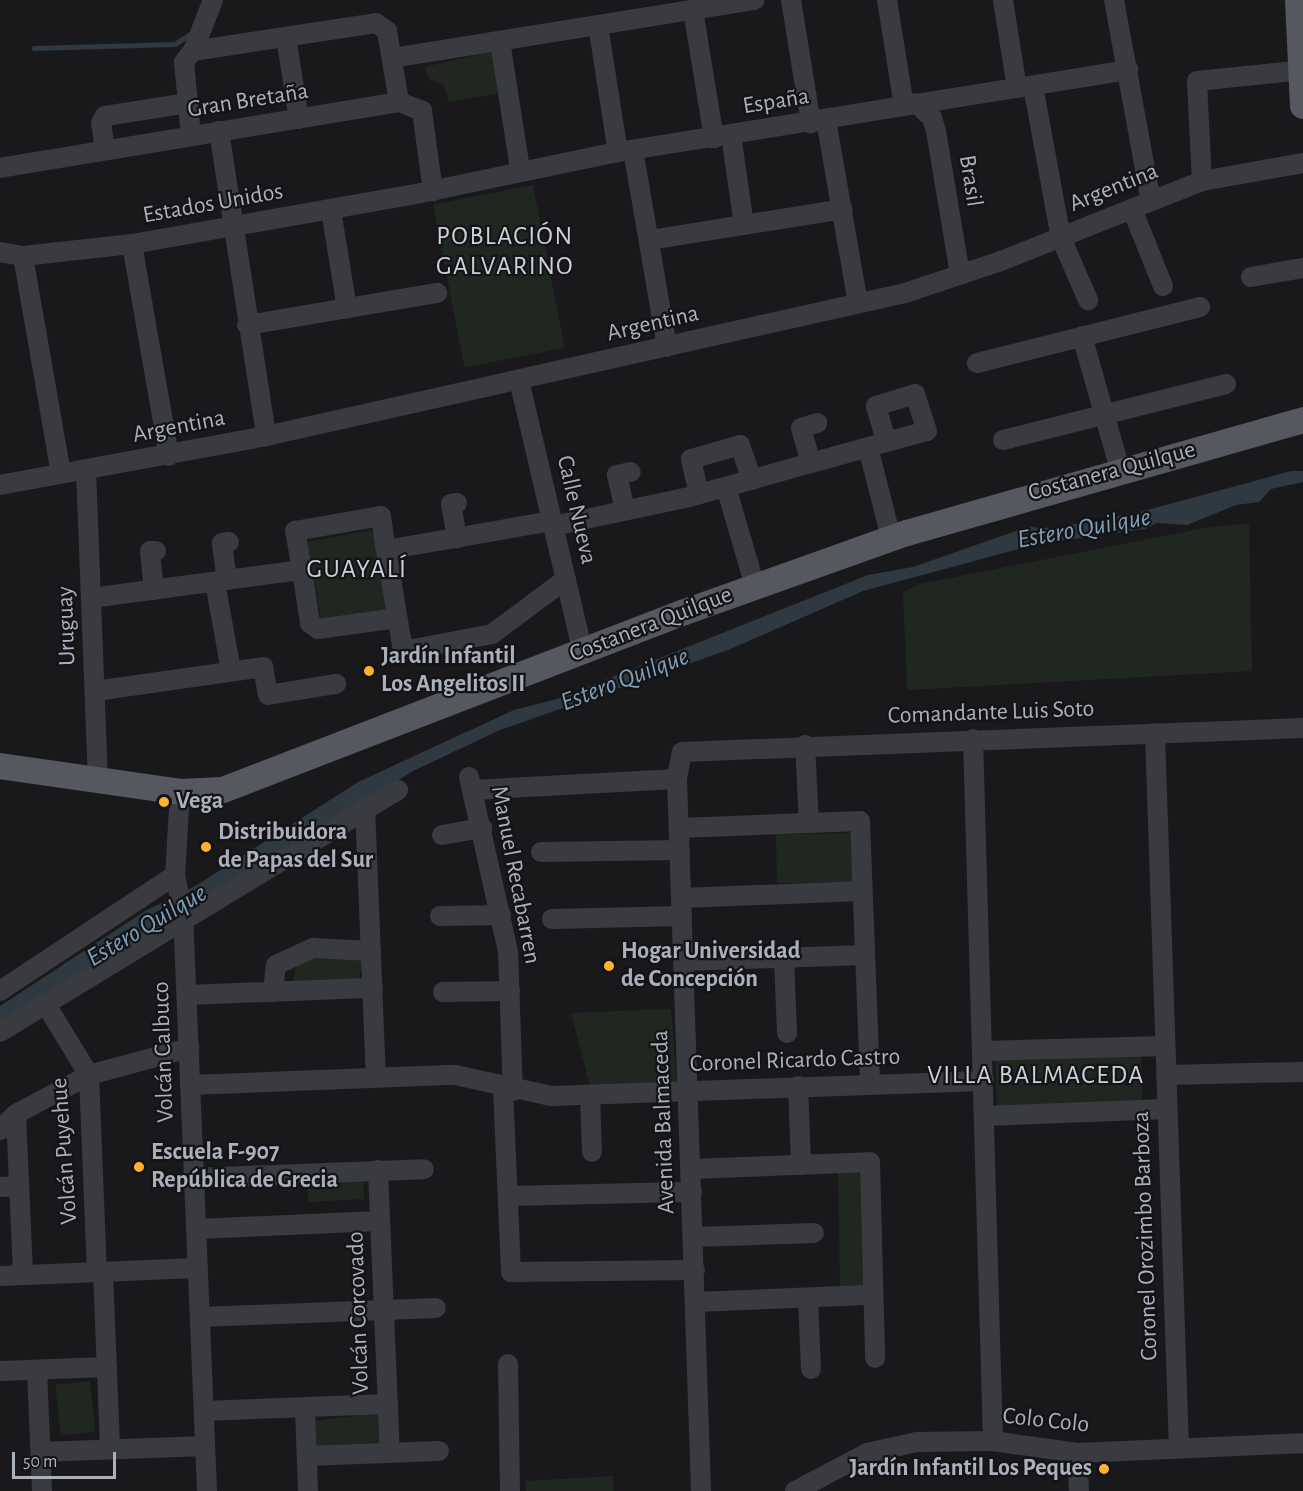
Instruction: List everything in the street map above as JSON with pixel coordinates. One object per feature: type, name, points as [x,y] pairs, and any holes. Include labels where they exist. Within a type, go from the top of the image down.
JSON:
[{"type":"main road","points":[[1298,0],[1303,106]]},
{"type":"main road","name":"Costanera Quilque","points":[[0,766],[180,792],[211,793],[755,586],[891,538],[1120,469],[1303,420]]},
{"type":"street","points":[[191,136],[184,62],[193,51],[213,0]]},
{"type":"street","points":[[392,58],[754,0]]},
{"type":"street","points":[[791,0],[819,122],[843,208],[858,303]]},
{"type":"street","points":[[887,0],[910,105]]},
{"type":"street","points":[[1003,0],[1061,238],[1088,300]]},
{"type":"street","points":[[1114,0],[1151,201]]},
{"type":"street","points":[[693,10],[744,225]]},
{"type":"street","points":[[193,51],[376,23],[387,31],[399,102],[422,111],[433,190]]},
{"type":"street","points":[[598,25],[626,151],[650,240],[667,347]]},
{"type":"street","points":[[286,37],[299,118]]},
{"type":"street","points":[[500,41],[520,169]]},
{"type":"street","name":"España","points":[[433,190],[520,169],[819,122],[1128,69]]},
{"type":"street","points":[[1202,181],[1197,81],[1302,70]]},
{"type":"street","name":"Gran Bretaña","points":[[0,168],[399,102]]},
{"type":"street","name":"Gran Bretaña","points":[[105,150],[101,123],[105,116],[188,103]]},
{"type":"street","name":"Brasil","points":[[910,105],[932,118],[936,131],[960,274]]},
{"type":"street","points":[[219,131],[266,436]]},
{"type":"street","name":"Argentina","points":[[0,485],[169,456],[266,436],[858,303],[960,274],[1061,238],[1202,181],[1303,163]]},
{"type":"street","name":"Estados Unidos","points":[[0,252],[23,256],[132,244],[433,190]]},
{"type":"street","points":[[650,240],[843,208]]},
{"type":"street","points":[[1132,208],[1163,286]]},
{"type":"street","points":[[331,210],[347,309]]},
{"type":"street","points":[[132,244],[169,456]]},
{"type":"street","points":[[23,256],[61,474]]},
{"type":"street","points":[[1251,277],[1303,268]]},
{"type":"street","points":[[248,325],[437,293]]},
{"type":"street","points":[[977,363],[1200,308]]},
{"type":"street","points":[[1082,336],[1120,469]]},
{"type":"street","name":"Calle Nueva","points":[[519,380],[583,652]]},
{"type":"street","points":[[1003,440],[1226,384]]},
{"type":"street","points":[[811,463],[801,428],[817,423]]},
{"type":"street","points":[[699,494],[691,459],[740,445],[752,480]]},
{"type":"street","points":[[386,550],[625,510],[699,494],[877,445],[891,538]]},
{"type":"street","name":"Uruguay","points":[[86,471],[98,780]]},
{"type":"street","points":[[625,510],[617,476],[631,472]]},
{"type":"street","points":[[726,487],[755,586]]},
{"type":"street","points":[[457,503],[451,504],[457,538]]},
{"type":"street","points":[[398,618],[318,628],[310,623],[295,531],[381,516],[386,550],[398,618],[403,651],[492,634],[566,579]]},
{"type":"street","points":[[229,542],[222,543],[221,581],[231,671]]},
{"type":"street","points":[[154,590],[150,551],[156,551]]},
{"type":"street","points":[[91,598],[302,570]]},
{"type":"street","points":[[95,691],[263,667],[268,695],[336,684]]},
{"type":"street","name":"Comandante Luis Soto","points":[[681,752],[805,745],[1303,728]]},
{"type":"street","name":"Coronel Orozimbo Barboza","points":[[1155,733],[1179,1449]]},
{"type":"street","points":[[973,739],[993,1441]]},
{"type":"street","points":[[805,745],[808,824]]},
{"type":"street","name":"Avenida Balmaceda","points":[[681,752],[678,779],[679,828],[701,1491]]},
{"type":"street","name":"Manuel Recabarren","points":[[678,779],[471,784],[501,915],[510,992],[508,1089],[511,1272],[694,1270]]},
{"type":"street","points":[[0,1032],[183,916],[365,807],[398,790]]},
{"type":"street","name":"Volcán Calbuco","points":[[180,792],[176,883],[183,916],[207,1491]]},
{"type":"street","points":[[365,807],[376,1077]]},
{"type":"street","points":[[679,828],[860,821],[870,1083]]},
{"type":"street","points":[[442,835],[482,828]]},
{"type":"street","points":[[541,852],[680,850]]},
{"type":"street","points":[[0,990],[176,883]]},
{"type":"street","points":[[552,919],[862,891]]},
{"type":"street","points":[[440,916],[501,915]]},
{"type":"street","points":[[273,992],[276,965],[313,948],[371,951]]},
{"type":"street","points":[[684,960],[865,955]]},
{"type":"street","points":[[784,958],[787,1033]]},
{"type":"street","points":[[187,995],[373,988]]},
{"type":"street","points":[[443,992],[510,992]]},
{"type":"street","name":"Volcán Puyehue","points":[[45,1003],[89,1075],[110,1449]]},
{"type":"street","points":[[983,1052],[1165,1046]]},
{"type":"street","points":[[0,1130],[16,1114],[89,1075],[189,1048]]},
{"type":"street","points":[[1166,1075],[1303,1072]]},
{"type":"street","name":"Coronel Ricardo Castro","points":[[190,1085],[432,1075],[482,1078],[508,1089],[590,1095],[870,1083],[984,1081]]},
{"type":"street","points":[[798,1086],[801,1166]]},
{"type":"street","points":[[590,1095],[592,1152]]},
{"type":"street","points":[[984,1116],[1167,1109]]},
{"type":"street","points":[[16,1114],[10,1187],[23,1275]]},
{"type":"street","points":[[691,1169],[870,1162],[875,1358]]},
{"type":"street","points":[[194,1178],[424,1169]]},
{"type":"street","name":"Volcán Corcovado","points":[[378,1170],[390,1452]]},
{"type":"street","points":[[509,1196],[692,1192]]},
{"type":"street","points":[[196,1228],[380,1221]]},
{"type":"street","points":[[693,1237],[814,1233]]},
{"type":"street","points":[[0,1276],[198,1268]]},
{"type":"street","points":[[695,1302],[873,1295]]},
{"type":"street","points":[[808,1298],[811,1369]]},
{"type":"street","points":[[200,1317],[436,1308]]},
{"type":"street","points":[[508,1364],[510,1491]]},
{"type":"street","points":[[0,1371],[107,1367]]},
{"type":"street","points":[[37,1370],[42,1491]]},
{"type":"street","points":[[204,1411],[388,1404]]},
{"type":"street","points":[[305,1407],[308,1491]]},
{"type":"street","name":"Colo Colo","points":[[795,1491],[867,1453],[917,1442],[993,1441],[1077,1453],[1303,1443]]},
{"type":"street","points":[[41,1452],[205,1446]]},
{"type":"street","points":[[307,1456],[439,1450]]},
{"type":"street","points":[[1077,1453],[1079,1491]]},
{"type":"shaded area","points":[[496,51],[505,92],[449,102],[444,85],[430,80],[424,67]]},
{"type":"shaded area","points":[[533,185],[565,348],[465,367],[433,204]]},
{"type":"shaded area","points":[[1249,523],[1252,671],[907,690],[903,592],[919,584],[1205,528]]},
{"type":"shaded area","points":[[373,530],[387,612],[321,623],[307,542]]},
{"type":"shaded area","points":[[853,833],[854,882],[777,883],[776,834]]},
{"type":"shaded area","points":[[317,953],[364,958],[358,982],[293,981],[296,965]]},
{"type":"shaded area","points":[[671,1009],[677,1084],[590,1086],[571,1013]]},
{"type":"shaded area","points":[[1141,1053],[1143,1106],[997,1111],[995,1058]]},
{"type":"shaded area","points":[[838,1168],[864,1168],[866,1289],[840,1289]]},
{"type":"shaded area","points":[[363,1181],[364,1199],[308,1202],[307,1184]]},
{"type":"shaded area","points":[[90,1381],[95,1432],[61,1435],[55,1385]]},
{"type":"shaded area","points":[[379,1413],[383,1445],[315,1453],[312,1421]]},
{"type":"shaded area","points":[[613,1476],[614,1491],[526,1491],[525,1481]]},
{"type":"water","name":"Estero Quilque","points":[[1291,471],[1303,471],[1303,482],[1271,489],[1259,502],[1236,505],[1187,525],[1157,523],[1145,529],[1038,544],[863,591],[728,650],[500,730],[413,771],[0,1027],[0,1006],[145,911],[197,885],[358,782],[514,710],[557,699],[868,575],[913,567],[1027,527],[1053,528],[1140,512]]},
{"type":"waterway","points":[[34,48],[175,44],[194,31]]},
{"type":"place","name":"Jardín Infantil Los Angelitos II","points":[[369,671]]},
{"type":"place","name":"Vega","points":[[164,802]]},
{"type":"place","name":"Distribuidora de Papas del Sur","points":[[206,847]]},
{"type":"place","name":"Hogar Universidad de Concepción","points":[[609,966]]},
{"type":"place","name":"Escuela F-907 República de Grecia","points":[[139,1167]]},
{"type":"place","name":"Jardín Infantil Los Peques","points":[[1104,1469]]},
{"type":"district","name":"POBLACIÓN GALVARINO","points":[[505,252]]},
{"type":"district","name":"GUAYALÍ","points":[[357,570]]},
{"type":"district","name":"VILLA BALMACEDA","points":[[1036,1076]]}]
